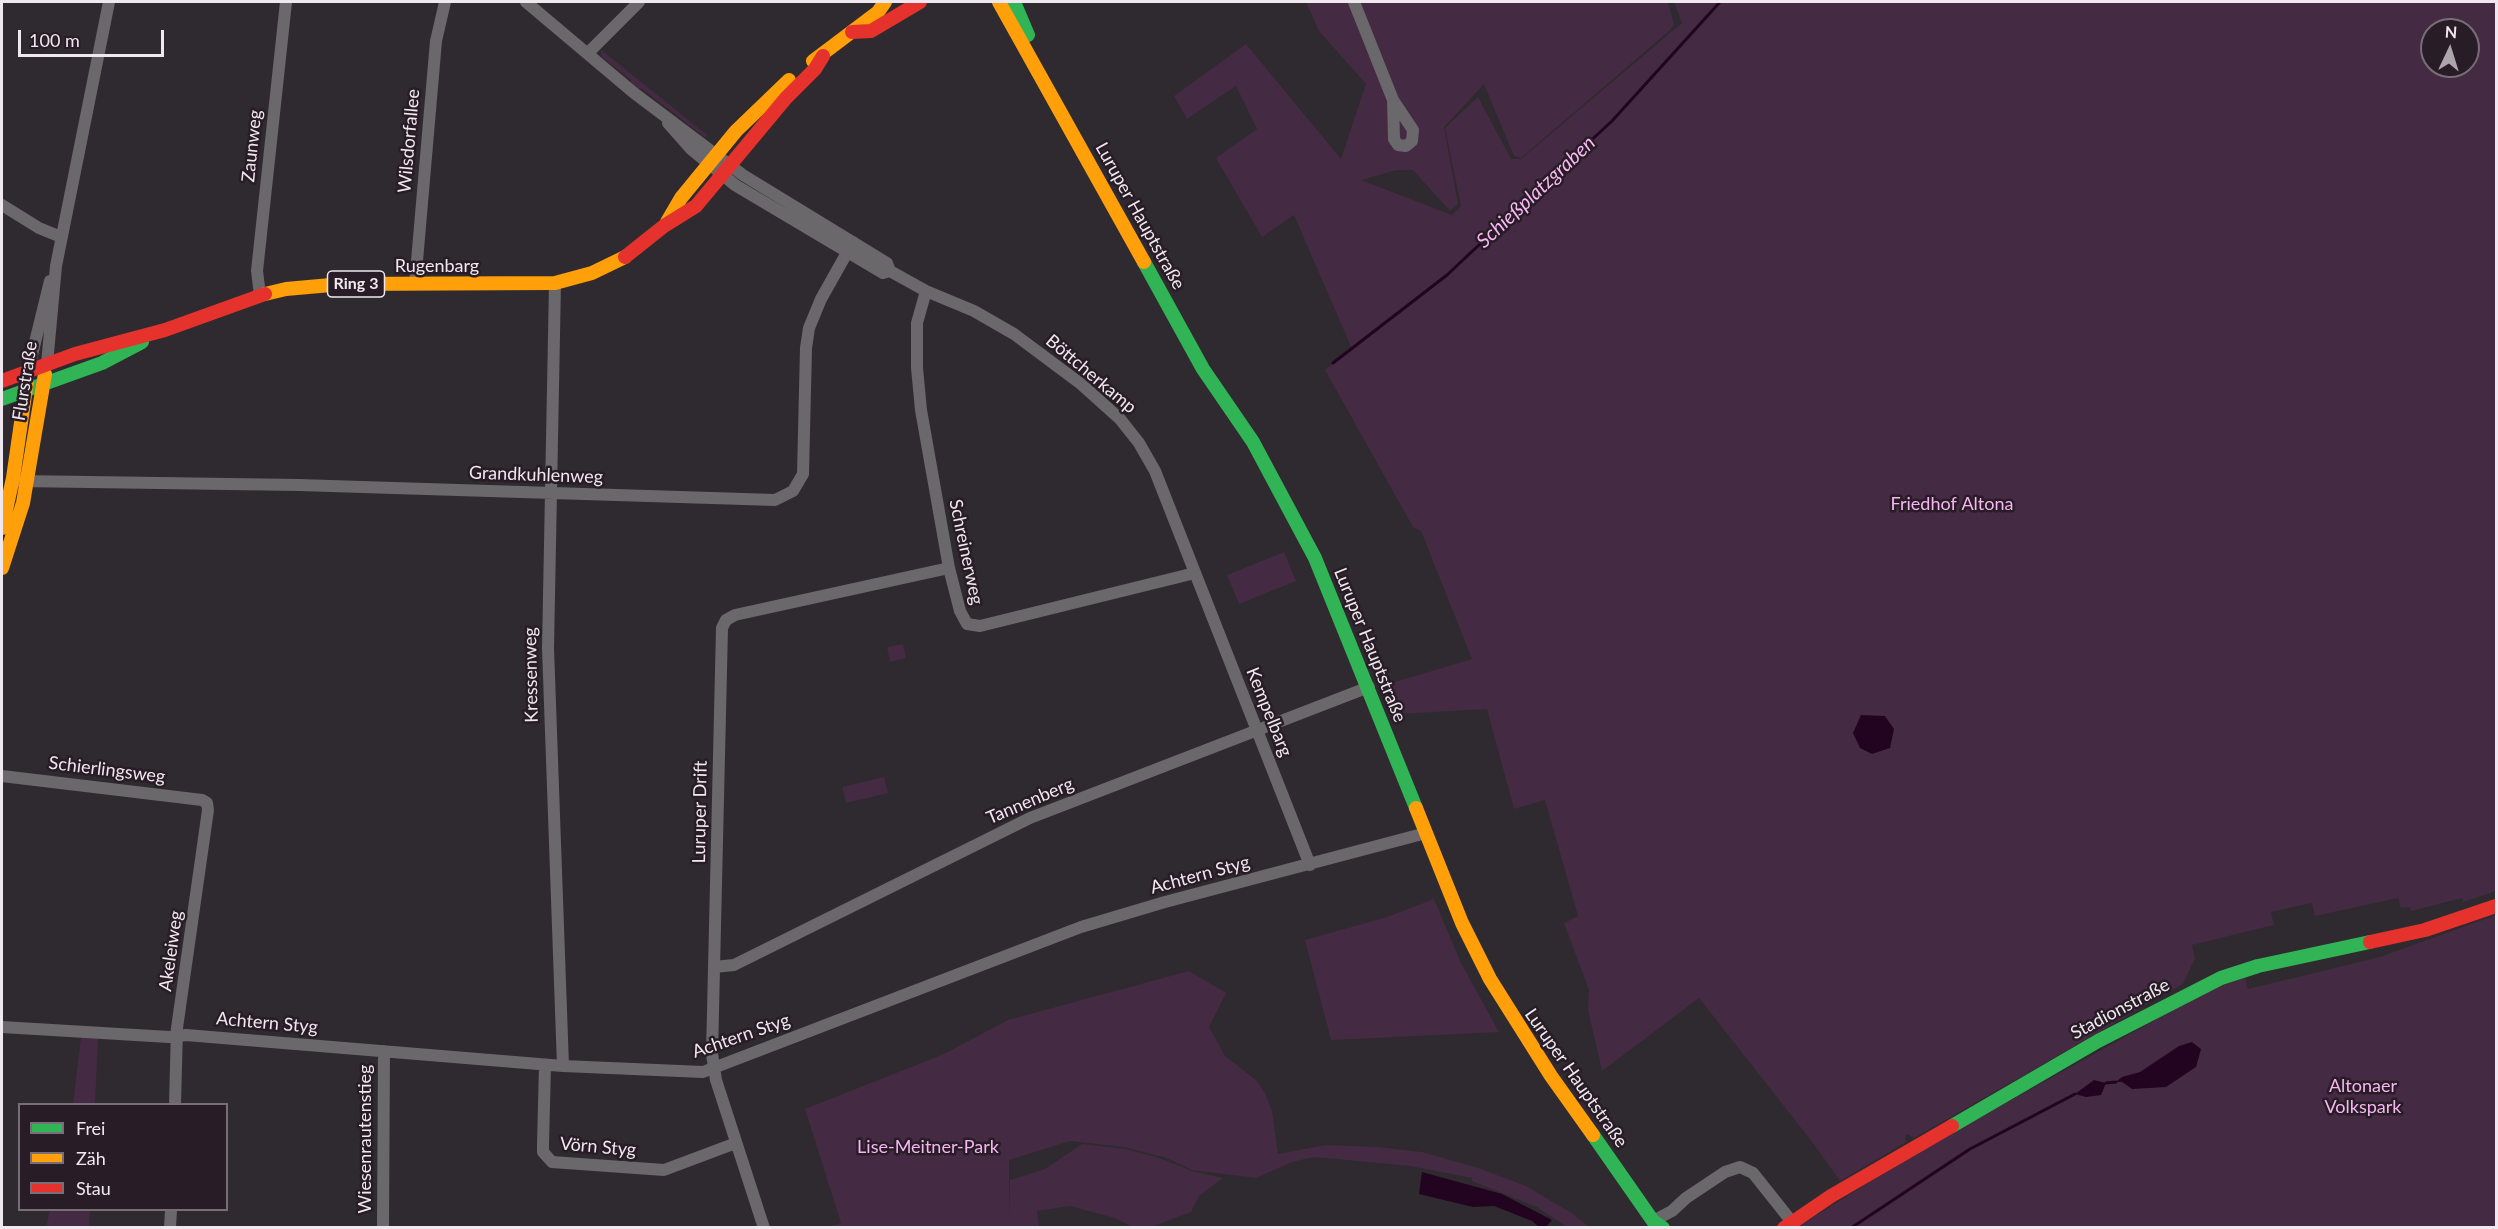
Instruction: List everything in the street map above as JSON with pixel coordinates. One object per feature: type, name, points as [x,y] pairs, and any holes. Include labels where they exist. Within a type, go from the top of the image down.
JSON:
[{"type":"main road","name":"Rugenbarg","points":[[2,399],[102,363],[165,330],[260,295],[313,286],[555,283],[573,279],[621,260],[647,244],[664,226],[681,198],[736,131],[782,86],[809,63],[823,56],[881,7],[902,2]]},
{"type":"main road","points":[[852,32],[871,31],[920,2]]},
{"type":"main road","name":"Luruper Hauptstraße","points":[[999,2],[1203,369],[1266,465],[1315,558],[1369,687],[1462,923],[1509,1012],[1657,1225]]},
{"type":"main road","name":"Luruper Hauptstraße","points":[[1014,2],[1045,84]]},
{"type":"main road","name":"Rugenbarg","points":[[664,226],[696,206],[786,98],[815,69],[823,56]]},
{"type":"main road","name":"Rugenbarg","points":[[2,381],[124,339],[165,330]]},
{"type":"main road","name":"Flurstraße","points":[[2,568],[15,532],[27,482],[47,364]]},
{"type":"main road","name":"Flurstraße","points":[[2,528],[12,481],[28,371]]},
{"type":"main road","points":[[2,405],[21,419]]},
{"type":"main road","name":"Stadionstraße","points":[[1788,1225],[2098,1041],[2221,978],[2258,966],[2425,930],[2496,906]]},
{"type":"street","name":"Flurstraße","points":[[47,364],[56,266],[109,2]]},
{"type":"street","name":"Zaunweg","points":[[260,295],[257,271],[286,2]]},
{"type":"street","name":"Wilsdorfallee","points":[[415,284],[436,41],[445,2]]},
{"type":"street","name":"Böttcherkamp","points":[[526,2],[589,52],[726,170],[850,248],[887,263],[890,271],[926,291],[974,311],[1014,334],[1059,366],[1110,408],[1130,430],[1147,456],[1195,573]]},
{"type":"street","points":[[589,52],[639,2]]},
{"type":"street","points":[[1354,2],[1393,100]]},
{"type":"street","points":[[2,206],[39,228],[61,237]]},
{"type":"street","name":"Grandkuhlenweg","points":[[12,481],[298,485],[766,501],[785,496],[793,491],[803,474],[806,348],[809,328],[816,308],[850,248]]},
{"type":"street","name":"Flurstraße","points":[[28,371],[43,303],[56,266]]},
{"type":"street","name":"Kressenweg","points":[[555,283],[548,648],[562,1066]]},
{"type":"street","name":"Schreinerweg","points":[[926,291],[918,314],[917,368],[927,451],[949,568],[963,619],[973,626],[1195,573]]},
{"type":"street","name":"Luruper Drift","points":[[764,1227],[714,1069],[714,967],[724,624],[735,615],[949,568]]},
{"type":"street","name":"Kempelbarg","points":[[1195,573],[1310,865]]},
{"type":"street","name":"Tannenberg","points":[[714,967],[734,965],[1030,818],[1369,687]]},
{"type":"street","name":"Schierlingsweg","points":[[2,776],[202,800],[207,803]]},
{"type":"street","name":"Akeleiweg","points":[[175,1103],[177,1036],[208,810],[207,803]]},
{"type":"street","name":"Achtern Styg","points":[[2,1027],[177,1036],[545,1065],[695,1073],[714,1069],[1081,927],[1165,902],[1426,833]]},
{"type":"street","name":"Wiesenrautenstieg","points":[[383,1227],[384,1051]]},
{"type":"street","name":"Vörn Styg","points":[[545,1065],[543,1152],[552,1162],[664,1170],[736,1143]]},
{"type":"street","name":"Stadionstraße","points":[[1657,1225],[1686,1198],[1725,1172],[1740,1167],[1753,1173],[1788,1225]]},
{"type":"street","points":[[170,1227],[171,1211]]},
{"type":"green space","name":"Friedhof Altona","points":[[1306,2],[1668,2],[1674,24],[1669,31],[1521,158],[1514,156],[1484,84],[1444,127],[1458,204],[1450,211],[1413,170],[1397,170],[1361,180],[1452,215],[1461,206],[1445,128],[1478,97],[1511,159],[1521,159],[1682,23],[1674,2],[2496,2],[2496,891],[2463,902],[2462,898],[2411,911],[2410,907],[2401,908],[2398,898],[2315,916],[2312,903],[2271,912],[2274,925],[2192,945],[2195,958],[2183,984],[1914,1138],[1907,1134],[1906,1142],[1840,1181],[1813,1143],[1699,998],[1602,1071],[1588,1010],[1589,990],[1564,923],[1578,916],[1545,800],[1514,809],[1487,709],[1399,714],[1388,684],[1472,659],[1421,531],[1413,527],[1325,370],[1352,349],[1294,215],[1262,237],[1216,158],[1257,129],[1236,86],[1187,119],[1174,96],[1246,44],[1341,159],[1366,84],[1319,31]]},
{"type":"green space","points":[[600,49],[707,135],[706,138],[641,88],[636,90],[630,86],[631,80],[602,57]]},
{"type":"green space","points":[[1284,552],[1296,581],[1239,604],[1227,575]]},
{"type":"green space","points":[[903,644],[906,658],[890,662],[887,647]]},
{"type":"green space","points":[[884,777],[888,793],[846,803],[842,787]]},
{"type":"green space","points":[[1434,899],[1461,963],[1499,1032],[1331,1040],[1305,940],[1387,917]]},
{"type":"green space","name":"Altonaer Volkspark","points":[[2496,915],[2496,1227],[1796,1228],[1918,1152],[2209,990],[2245,978],[2248,989],[2380,957]]},
{"type":"green space","name":"Lise-Meitner-Park","points":[[1189,971],[1226,993],[1209,1027],[1225,1056],[1256,1080],[1265,1093],[1272,1111],[1278,1154],[1326,1145],[1422,1152],[1478,1168],[1526,1186],[1573,1214],[1589,1227],[1567,1227],[1537,1207],[1472,1181],[1472,1178],[1410,1166],[1314,1157],[1292,1162],[1256,1178],[1192,1170],[1167,1158],[1124,1147],[1070,1141],[1009,1160],[1009,1216],[1010,1180],[1045,1169],[1082,1144],[1126,1149],[1159,1158],[1192,1171],[1223,1178],[1199,1196],[1191,1212],[1151,1227],[1132,1227],[1115,1218],[1070,1206],[1037,1211],[1039,1227],[828,1227],[841,1223],[805,1109],[944,1054],[1008,1020]]},
{"type":"green space","points":[[81,1037],[98,1038],[95,1103],[73,1103]]},
{"type":"green space","points":[[50,1211],[90,1211],[89,1227],[46,1227]]},
{"type":"shaded area","points":[[1861,715],[1885,716],[1894,729],[1890,748],[1872,754],[1860,748],[1853,733]]},
{"type":"shaded area","points":[[2192,1042],[2201,1049],[2196,1067],[2166,1087],[2132,1089],[2122,1082],[2116,1082],[2122,1077],[2140,1072],[2179,1046]]},
{"type":"shaded area","points":[[2094,1080],[2106,1083],[2101,1095],[2086,1097],[2075,1094]]},
{"type":"shaded area","points":[[1422,1172],[1502,1194],[1552,1220],[1546,1227],[1539,1227],[1532,1221],[1494,1206],[1473,1207],[1419,1194]]},
{"type":"waterway","name":"Schießplatzgraben","points":[[1333,363],[1447,275],[1612,121],[1720,2]]},
{"type":"waterway","points":[[2106,1083],[2116,1082]]},
{"type":"waterway","points":[[1851,1228],[1970,1149],[2075,1094]]},
{"type":"traffic: fast","points":[[1014,2],[1028,35]]},
{"type":"traffic: fast","points":[[1144,262],[1203,369],[1253,442],[1315,558],[1416,808]]},
{"type":"traffic: fast","points":[[2,399],[102,363],[142,342]]},
{"type":"traffic: fast","points":[[1952,1126],[2098,1041],[2221,978],[2258,966],[2370,942]]},
{"type":"traffic: fast","points":[[1593,1135],[1653,1221],[1663,1228]]},
{"type":"traffic: slow","points":[[813,61],[878,12],[885,2]]},
{"type":"traffic: slow","points":[[999,2],[1144,262]]},
{"type":"traffic: slow","points":[[667,222],[681,198],[736,131],[789,80]]},
{"type":"traffic: slow","points":[[265,294],[286,289],[342,284],[555,283],[592,273],[625,257]]},
{"type":"traffic: slow","points":[[2,568],[23,503],[45,374]]},
{"type":"traffic: slow","points":[[2,528],[13,478],[27,381]]},
{"type":"traffic: slow","points":[[1416,808],[1462,923],[1490,979],[1551,1076],[1593,1135]]},
{"type":"traffic: jam","points":[[852,32],[871,31],[920,2]]},
{"type":"traffic: jam","points":[[625,257],[664,226],[696,206],[786,98],[815,69],[823,56]]},
{"type":"traffic: jam","points":[[2,381],[75,354],[165,330],[265,294]]},
{"type":"traffic: jam","points":[[2370,942],[2425,930],[2496,906]]},
{"type":"traffic: jam","points":[[1784,1228],[1831,1196],[1952,1126]]}]
